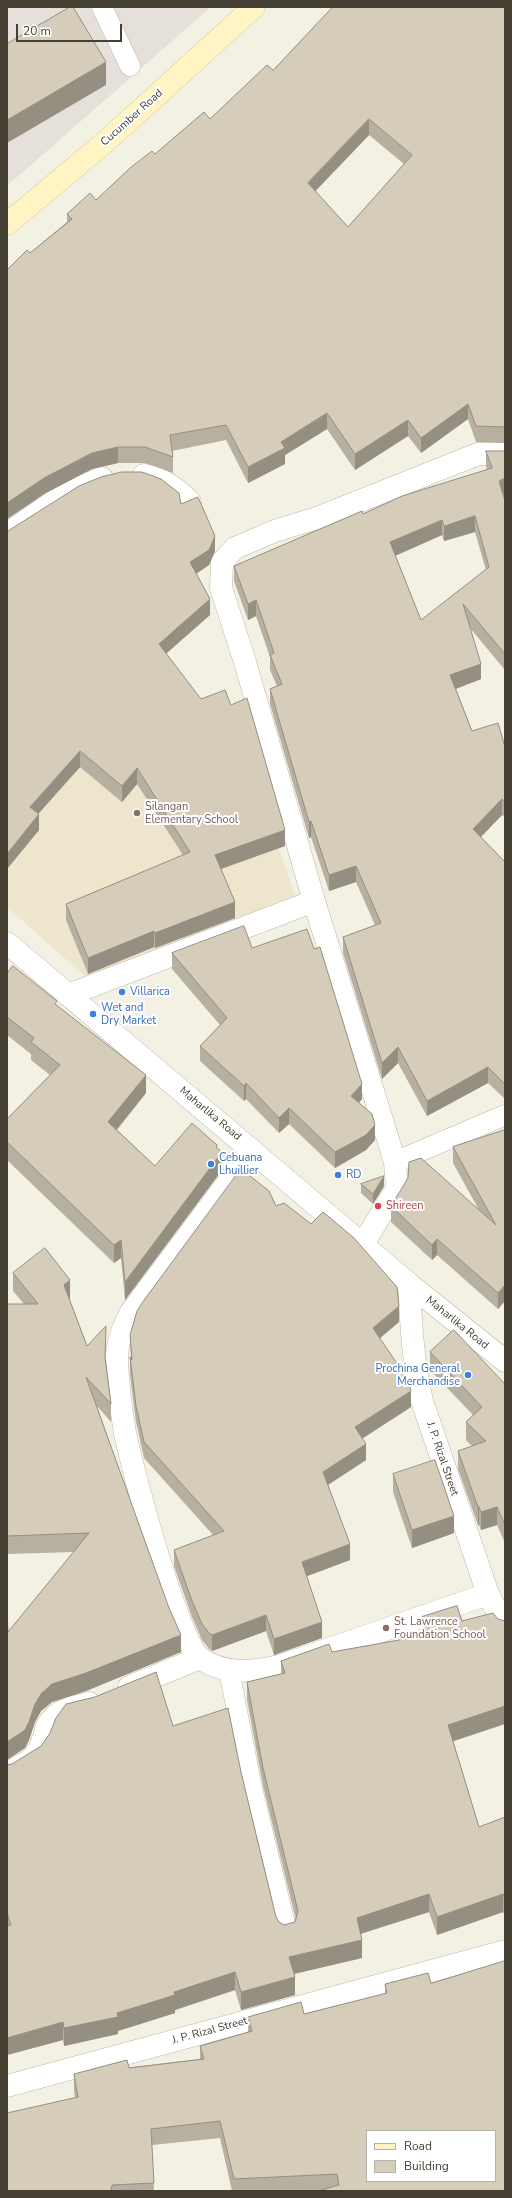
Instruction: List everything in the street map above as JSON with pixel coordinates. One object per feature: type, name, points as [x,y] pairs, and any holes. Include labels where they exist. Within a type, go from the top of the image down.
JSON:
[{"type":"main road","name":"Cucumber Road","points":[[7,224],[104,143],[254,7]]},
{"type":"street","points":[[363,1244],[397,1188],[395,1162],[314,901],[245,662],[221,588],[222,562],[234,548],[275,531],[317,518],[478,454],[505,454]]},
{"type":"street","points":[[7,534],[67,492],[98,480],[122,473],[150,476],[180,492],[190,502]]},
{"type":"street","points":[[68,996],[314,901]]},
{"type":"street","name":"Maharlika Road","points":[[7,943],[409,1284],[505,1361]]},
{"type":"street","points":[[252,1150],[131,1312],[120,1333],[117,1354],[125,1433],[158,1557],[175,1608],[200,1658],[229,1670],[254,1671],[280,1666],[488,1594]]},
{"type":"street","name":"J. P. Rizal Street","points":[[409,1284],[412,1346],[422,1401],[488,1594],[505,1627]]},
{"type":"street","points":[[46,1728],[52,1718],[60,1711],[108,1695],[200,1658]]},
{"type":"street","name":"J. P. Rizal Street","points":[[7,2086],[505,1951]]},
{"type":"lane","points":[[102,7],[130,66]]},
{"type":"lane","points":[[395,1162],[505,1115]]},
{"type":"lane","points":[[229,1670],[252,1788],[287,1932]]},
{"type":"lane","points":[[7,1772],[30,1760],[37,1752],[46,1728]]},
{"type":"shaded area","points":[[7,7],[211,7],[7,186]]},
{"type":"shaded area","name":"Silangan Elementary School","points":[[228,701],[295,895],[88,979],[7,907],[7,732],[200,707]]},
{"type":"building","points":[[70,7],[73,7],[106,62],[7,120],[7,44]]},
{"type":"building","points":[[333,7],[505,7],[505,427],[476,426],[468,404],[421,438],[408,420],[355,454],[327,413],[281,442],[285,448],[248,467],[226,425],[170,435],[173,457],[145,447],[118,447],[92,453],[44,478],[7,503],[7,270],[27,250],[30,253],[72,219],[67,214],[90,193],[96,200],[130,168],[152,151],[155,154],[204,112],[210,119],[267,65],[273,70]],"holes":[[[369,119],[412,155],[348,227],[308,183]]]},
{"type":"building","points":[[486,451],[505,451],[505,478],[499,481],[505,501],[505,654],[463,604],[481,664],[450,675],[472,731],[498,723],[505,747],[505,802],[502,799],[473,829],[505,862],[505,1084],[488,1067],[427,1101],[398,1047],[382,1063],[343,937],[381,923],[356,866],[329,875],[311,821],[309,822],[270,689],[282,684],[270,655],[274,653],[256,600],[248,604],[234,566],[362,511],[363,514],[402,496],[492,468]],"holes":[[[475,516],[489,567],[421,620],[390,542],[442,520],[444,526]]]},
{"type":"building","points":[[122,472],[142,472],[161,479],[179,493],[181,504],[198,497],[215,536],[209,550],[190,562],[210,599],[159,644],[201,699],[225,690],[231,705],[247,698],[285,830],[215,855],[235,902],[155,933],[154,931],[88,958],[66,904],[190,852],[137,768],[122,786],[80,751],[30,807],[39,814],[7,854],[7,531],[79,486],[101,477]]},
{"type":"building","points":[[244,926],[252,948],[307,929],[314,949],[320,947],[362,1084],[351,1096],[372,1114],[375,1125],[366,1135],[335,1152],[289,1108],[279,1118],[246,1083],[244,1086],[200,1046],[227,1018],[172,953]]},
{"type":"building","points":[[13,966],[57,1001],[55,1004],[146,1075],[108,1122],[155,1166],[192,1123],[217,1145],[216,1147],[222,1152],[125,1282],[121,1240],[114,1245],[7,1142],[7,1119],[60,1065],[31,1042],[34,1038],[7,1017],[7,974]]},
{"type":"building","points":[[505,1130],[505,1285],[498,1293],[437,1239],[432,1245],[391,1206],[408,1178],[409,1162],[421,1158],[496,1225],[453,1147]]},
{"type":"building","points":[[241,1169],[269,1191],[276,1206],[284,1203],[311,1224],[323,1212],[354,1238],[397,1287],[399,1306],[373,1328],[408,1380],[411,1391],[355,1427],[366,1444],[323,1472],[350,1544],[302,1562],[322,1622],[274,1639],[266,1615],[212,1635],[202,1624],[192,1601],[174,1550],[224,1531],[144,1442],[136,1406],[130,1357],[132,1360],[130,1335],[137,1311]]},
{"type":"building","points":[[384,1176],[373,1194],[361,1184]]},
{"type":"building","points":[[45,1248],[70,1280],[64,1285],[87,1346],[106,1326],[105,1357],[111,1404],[86,1377],[169,1608],[181,1635],[86,1673],[52,1684],[41,1694],[35,1704],[25,1730],[7,1742],[7,1612],[8,1632],[89,1533],[7,1536],[7,1304],[38,1304],[13,1273]]},
{"type":"building","points":[[454,1330],[505,1383],[505,1525],[497,1507],[481,1512],[458,1451],[486,1441],[466,1422],[482,1407],[430,1352]]},
{"type":"building","points":[[435,1460],[454,1516],[412,1530],[393,1474]]},
{"type":"building","points":[[457,1606],[462,1621],[493,1613],[498,1619],[505,1621],[505,1706],[448,1725],[479,1827],[505,1817],[505,1899],[503,1894],[437,1917],[429,1894],[357,1918],[362,1940],[289,1957],[295,1977],[241,1992],[235,1972],[174,1992],[175,1995],[117,2013],[118,2017],[64,2028],[63,2022],[7,2038],[7,1926],[11,1925],[7,1913],[7,1765],[12,1764],[41,1746],[50,1733],[56,1718],[66,1704],[95,1697],[156,1672],[173,1726],[228,1708],[241,1772],[276,1917],[279,1922],[284,1925],[295,1922],[298,1911],[263,1768],[247,1682],[285,1673],[281,1661],[329,1644],[332,1652],[427,1635],[422,1617]]},
{"type":"building","points":[[505,1961],[505,2191],[318,2191],[339,2185],[337,2174],[234,2179],[220,2121],[151,2129],[154,2183],[112,2185],[111,2191],[7,2191],[7,2113],[78,2097],[74,2074],[127,2060],[129,2068],[204,2059],[200,2046],[252,2031],[248,2017],[301,2002],[304,2014],[387,1993],[385,1984],[428,1973],[431,1983]]},
{"type":"place","name":"Silangan Elementary School","points":[[137,813]]},
{"type":"place","name":"Villarica","points":[[122,992]]},
{"type":"place","name":"Wet and Dry Market","points":[[93,1014]]},
{"type":"place","name":"Cebuana Lhuillier","points":[[211,1164]]},
{"type":"place","name":"RD","points":[[338,1175]]},
{"type":"place","name":"Shireen","points":[[378,1206]]},
{"type":"place","name":"Prochina General Merchandise","points":[[468,1375]]},
{"type":"place","name":"St. Lawrence Foundation School","points":[[386,1628]]}]
